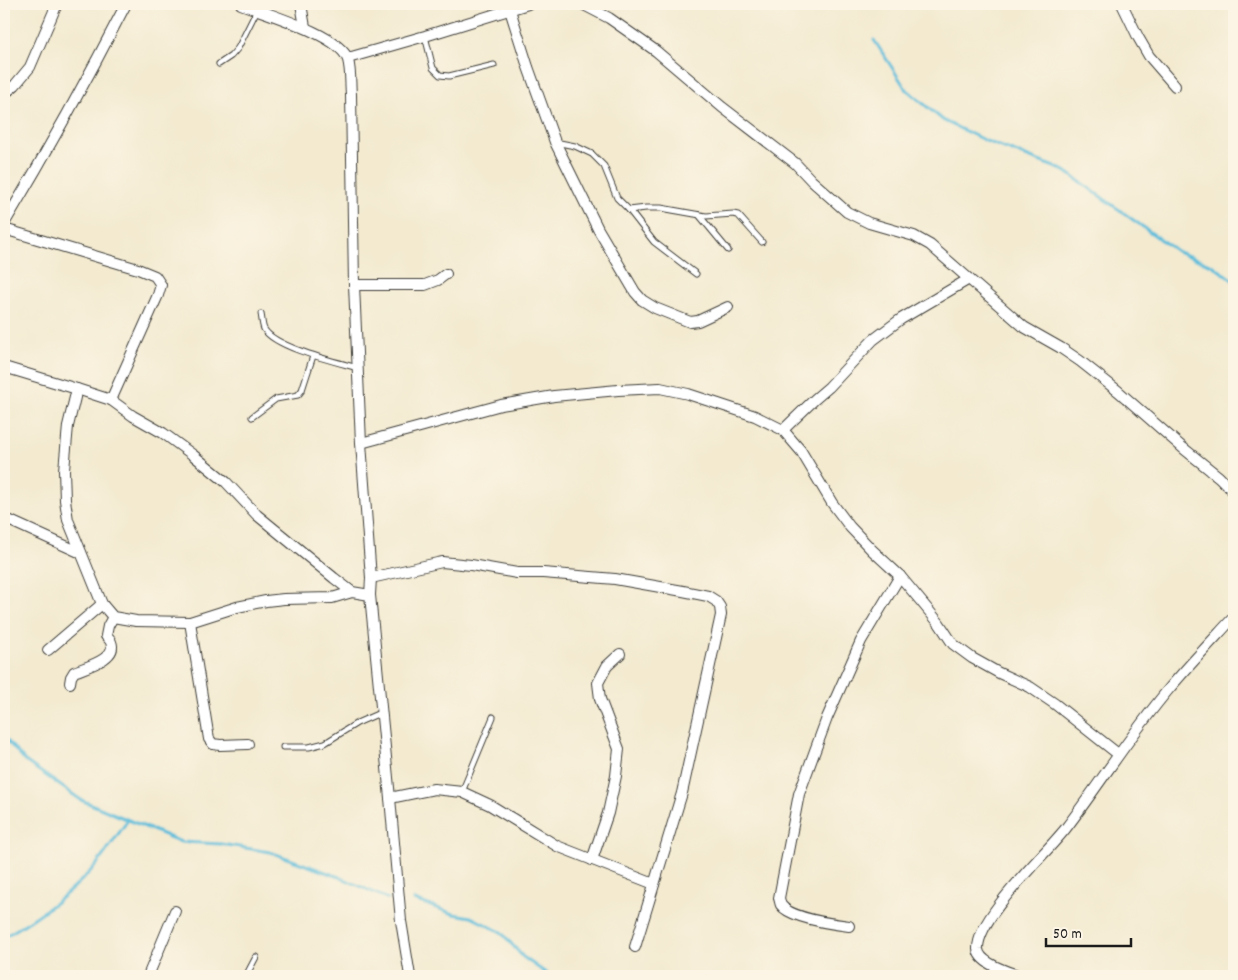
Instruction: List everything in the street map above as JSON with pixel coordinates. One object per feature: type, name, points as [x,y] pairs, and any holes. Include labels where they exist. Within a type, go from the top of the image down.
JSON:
[{"type":"street","points":[[4,94],[30,67],[58,4]]},
{"type":"street","points":[[4,224],[96,63],[126,4]]},
{"type":"street","points":[[241,4],[305,27],[333,43],[348,58],[351,94],[354,285],[361,442],[371,578],[370,595],[401,921],[410,976]]},
{"type":"street","points":[[301,4],[305,27]]},
{"type":"street","points":[[348,58],[528,4]]},
{"type":"street","points":[[582,4],[609,18],[656,51],[722,107],[795,163],[818,187],[847,212],[869,223],[914,236],[930,245],[1024,327],[1061,348],[1118,391],[1234,492]]},
{"type":"street","points":[[1122,4],[1149,56],[1175,86]]},
{"type":"street","points":[[510,10],[555,142],[598,228],[635,292],[642,300],[655,308],[690,322],[698,321],[728,307]]},
{"type":"street","points":[[4,229],[138,269],[155,276],[160,285],[158,295],[111,400]]},
{"type":"street","points":[[354,285],[425,285],[438,280],[446,274]]},
{"type":"street","points":[[783,430],[829,387],[873,340],[901,319],[969,279]]},
{"type":"street","points":[[4,367],[111,400],[133,416],[163,433],[226,482],[265,521],[321,569],[352,592]]},
{"type":"street","points":[[361,442],[502,405],[554,396],[618,390],[660,388],[688,394],[756,416],[783,430],[801,451],[832,503],[850,527],[900,576],[939,623],[953,644],[972,658],[1030,687],[1055,704],[1118,754]]},
{"type":"street","points":[[77,389],[68,426],[64,470],[68,520],[102,604],[113,617],[136,621],[190,622],[237,607],[266,601],[332,598],[352,592],[370,595]]},
{"type":"street","points":[[4,518],[81,553]]},
{"type":"street","points":[[371,578],[442,562],[456,562],[517,573],[543,573],[615,579],[708,596],[716,601],[720,607],[721,615],[682,793],[634,947]]},
{"type":"street","points":[[849,926],[825,923],[787,910],[780,904],[779,898],[799,794],[827,718],[861,641],[900,576]]},
{"type":"street","points":[[48,650],[102,604]]},
{"type":"street","points":[[70,683],[74,672],[103,660],[109,654],[112,643],[106,636],[108,626],[113,617]]},
{"type":"street","points":[[1020,976],[994,966],[982,958],[978,951],[978,943],[982,932],[1007,894],[1066,828],[1118,754],[1168,690],[1234,617]]},
{"type":"street","points":[[190,622],[209,739],[212,744],[248,744]]},
{"type":"street","points":[[592,860],[608,813],[616,776],[619,749],[600,699],[598,683],[607,666],[620,654]]},
{"type":"street","points":[[390,798],[434,789],[462,792],[514,818],[557,846],[654,884]]},
{"type":"street","points":[[148,976],[175,911]]},
{"type":"lane","points":[[219,64],[231,56],[238,48],[257,10]]},
{"type":"lane","points":[[425,36],[433,68],[440,75],[449,76],[494,65]]},
{"type":"lane","points":[[555,142],[575,146],[592,154],[604,166],[617,198],[654,242],[696,274]]},
{"type":"lane","points":[[629,210],[661,208],[706,216],[738,215],[762,242]]},
{"type":"lane","points":[[699,215],[728,250]]},
{"type":"lane","points":[[261,314],[264,329],[272,338],[313,356],[358,368]]},
{"type":"lane","points":[[252,417],[276,399],[298,395],[302,390],[313,356]]},
{"type":"lane","points":[[284,747],[309,747],[325,744],[357,723],[382,712]]},
{"type":"lane","points":[[462,792],[493,717]]},
{"type":"lane","points":[[246,976],[256,957]]},
{"type":"waterway","points":[[874,40],[906,89],[944,121],[986,141],[1065,171],[1178,252],[1212,265],[1234,281]]},
{"type":"waterway","points":[[4,737],[25,761],[81,800],[181,842],[221,844],[270,852],[342,878],[388,899]]},
{"type":"waterway","points":[[4,937],[42,913],[87,875],[109,848],[128,820]]},
{"type":"waterway","points":[[414,900],[454,914],[471,917],[501,932],[523,957],[550,976]]}]
